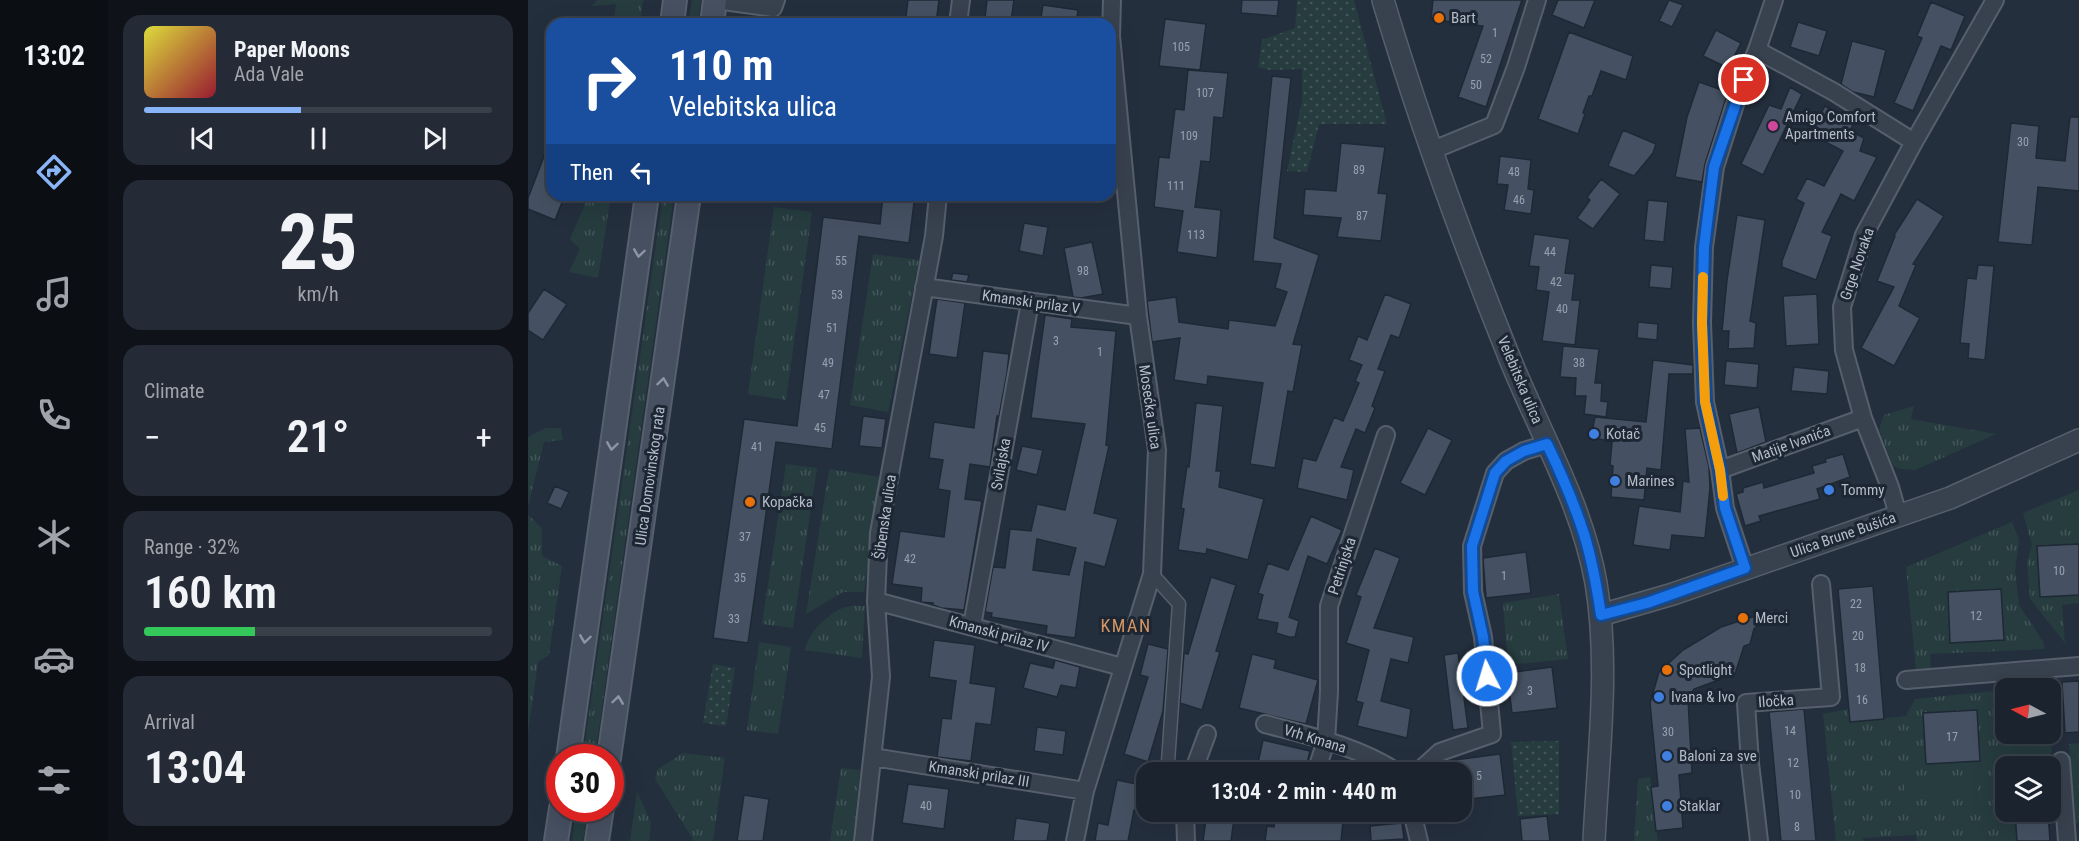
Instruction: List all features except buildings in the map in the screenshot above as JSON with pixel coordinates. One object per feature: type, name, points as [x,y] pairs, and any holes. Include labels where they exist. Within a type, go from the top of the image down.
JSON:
[{"type":"main road","points":[[673,18],[675,0]]},
{"type":"main road","points":[[713,18],[716,0]]},
{"type":"main road","points":[[570,744],[646,201]]},
{"type":"main road","name":"Ulica Domovinskog rata","points":[[611,744],[688,201]]},
{"type":"main road","points":[[556,841],[559,822]]},
{"type":"main road","points":[[597,841],[600,822]]},
{"type":"street","points":[[716,0],[773,8],[776,0]]},
{"type":"street","points":[[959,18],[961,0]]},
{"type":"street","name":"Mosećka ulica","points":[[1112,0],[1112,18]]},
{"type":"street","name":"Velebitska ulica","points":[[1383,0],[1433,150],[1498,329],[1584,532],[1601,615],[1601,691],[1594,841]]},
{"type":"street","points":[[1433,150],[1494,125],[1516,67],[1537,0]]},
{"type":"street","points":[[1745,568],[1725,508],[1720,470],[1705,402],[1702,323],[1704,247],[1714,167],[1774,0]]},
{"type":"street","name":"Grge Novaka","points":[[1898,515],[1890,487],[1863,418],[1844,350],[1842,307],[1864,235],[1995,0]]},
{"type":"street","points":[[1757,50],[1834,92],[1914,142]]},
{"type":"street","name":"Mosećka ulica","points":[[1076,841],[1085,790],[1152,574],[1157,450],[1138,316],[1116,88]]},
{"type":"street","name":"Šibenska ulica","points":[[863,841],[881,677],[876,601],[879,533],[934,236],[937,201]]},
{"type":"street","name":"Kmanski prilaz V","points":[[924,287],[1138,316]]},
{"type":"street","name":"Svilajska","points":[[972,626],[1030,302]]},
{"type":"street","name":"Matije Ivanića","points":[[1720,470],[1863,418]]},
{"type":"street","name":"Petrinjska","points":[[1319,762],[1326,741],[1329,692],[1329,606],[1386,435]]},
{"type":"street","name":"Ulica Brune Bušića","points":[[1601,615],[1647,603],[1950,498],[2079,440]]},
{"type":"street","points":[[1429,762],[1440,752],[1492,734],[1483,637],[1473,591],[1472,546],[1495,473],[1506,461],[1524,451],[1547,444]]},
{"type":"street","points":[[1152,574],[1179,604],[1168,762]]},
{"type":"street","name":"Iločka","points":[[1759,841],[1746,703],[1831,697],[1821,584]]},
{"type":"street","name":"Kmanski prilaz IV","points":[[876,601],[1122,667]]},
{"type":"street","points":[[1906,680],[2079,666]]},
{"type":"street","name":"Vrh Kmana","points":[[1265,724],[1326,741],[1381,762]]},
{"type":"street","points":[[1196,762],[1207,734]]},
{"type":"street","name":"Kmanski prilaz III","points":[[873,757],[1085,790]]},
{"type":"street","points":[[2061,761],[2067,841]]},
{"type":"street","points":[[1185,822],[1186,841]]},
{"type":"street","points":[[1414,822],[1419,841]]},
{"type":"green space","points":[[597,0],[643,0],[641,18],[614,18],[616,4],[592,6]]},
{"type":"green space","points":[[692,0],[701,0],[699,18],[689,18]]},
{"type":"green space","points":[[1297,0],[1354,0],[1387,124],[1319,124],[1307,172],[1287,171],[1302,101],[1302,69],[1270,70],[1258,67],[1262,40],[1295,28]]},
{"type":"green space","points":[[586,201],[610,201],[598,278],[569,272],[580,249],[570,239]]},
{"type":"green space","points":[[662,201],[673,201],[597,744],[585,744]]},
{"type":"green space","points":[[774,207],[812,212],[786,400],[748,394]]},
{"type":"green space","points":[[873,254],[919,260],[888,412],[850,405]]},
{"type":"green space","points":[[1914,406],[1911,419],[1996,434],[1915,470],[1901,469],[1893,466],[1879,429],[1884,415]]},
{"type":"green space","points":[[546,428],[561,428],[563,440],[544,442],[528,506],[528,437]]},
{"type":"green space","points":[[786,464],[817,468],[793,628],[762,624]]},
{"type":"green space","points":[[829,469],[881,477],[864,592],[843,592],[806,614]]},
{"type":"green space","points":[[2079,490],[2079,603],[2062,605],[2065,643],[2030,599],[2027,562],[2032,545],[2023,513]]},
{"type":"green space","points":[[528,515],[542,528],[542,556],[562,566],[549,655],[538,662],[528,733]]},
{"type":"green space","points":[[2012,522],[2019,540],[2015,571],[2019,605],[2044,643],[2044,649],[1930,654],[1931,669],[1916,670],[1906,567]]},
{"type":"green space","points":[[1559,594],[1568,659],[1508,665],[1503,603]]},
{"type":"green space","points":[[848,606],[865,606],[862,658],[805,650],[815,630],[833,613]]},
{"type":"green space","points":[[759,642],[791,647],[778,734],[747,730]]},
{"type":"green space","points":[[713,664],[735,668],[726,726],[703,723]]},
{"type":"green space","points":[[1995,691],[1995,744],[2051,744],[2052,752],[2047,756],[1995,756],[1995,822],[2016,822],[2017,841],[1917,841],[1916,835],[1863,838],[1863,841],[1836,841],[1823,714],[1848,709],[1850,722],[1906,716],[1915,699]]},
{"type":"green space","points":[[1559,741],[1559,814],[1518,816],[1511,742]]},
{"type":"green space","points":[[2079,743],[2079,823],[2073,823],[2069,744]]},
{"type":"green space","points":[[683,753],[725,758],[713,841],[694,841],[655,779],[658,769]]},
{"type":"green space","points":[[841,768],[860,770],[853,841],[830,841]]},
{"type":"green space","points":[[1650,777],[1658,841],[1634,841],[1638,779]]},
{"type":"green space","points":[[1976,777],[1977,795],[1905,800],[1904,782]]},
{"type":"green space","points":[[637,791],[651,823],[649,841],[630,841]]},
{"type":"green space","points":[[574,822],[586,822],[583,841],[572,841]]},
{"type":"slow traffic","points":[[1703,277],[1705,402],[1720,470],[1723,496]]},
{"type":"place","name":"Bart","points":[[1439,18]]},
{"type":"place","name":"Amigo Comfort Apartments","points":[[1773,126]]},
{"type":"place","name":"Kotač","points":[[1594,434]]},
{"type":"place","name":"Marines","points":[[1615,481]]},
{"type":"place","name":"Tommy","points":[[1829,490]]},
{"type":"place","name":"Kopačka","points":[[750,502]]},
{"type":"place","name":"Merci","points":[[1743,618]]},
{"type":"place","name":"Spotlight","points":[[1667,670]]},
{"type":"place","name":"Ivana & Ivo","points":[[1659,697]]},
{"type":"place","name":"Baloni za sve","points":[[1667,756]]},
{"type":"place","name":"Staklar","points":[[1667,806]]},
{"type":"district","name":"KMAN","points":[[1126,626]]},
{"type":"route","points":[[1487,676],[1483,637],[1473,591],[1472,546],[1495,473],[1506,461],[1524,451],[1547,444],[1554,458],[1584,532],[1601,615],[1647,603],[1745,568],[1725,508],[1720,470],[1705,402],[1702,323],[1704,247],[1714,167],[1744,80]]}]
